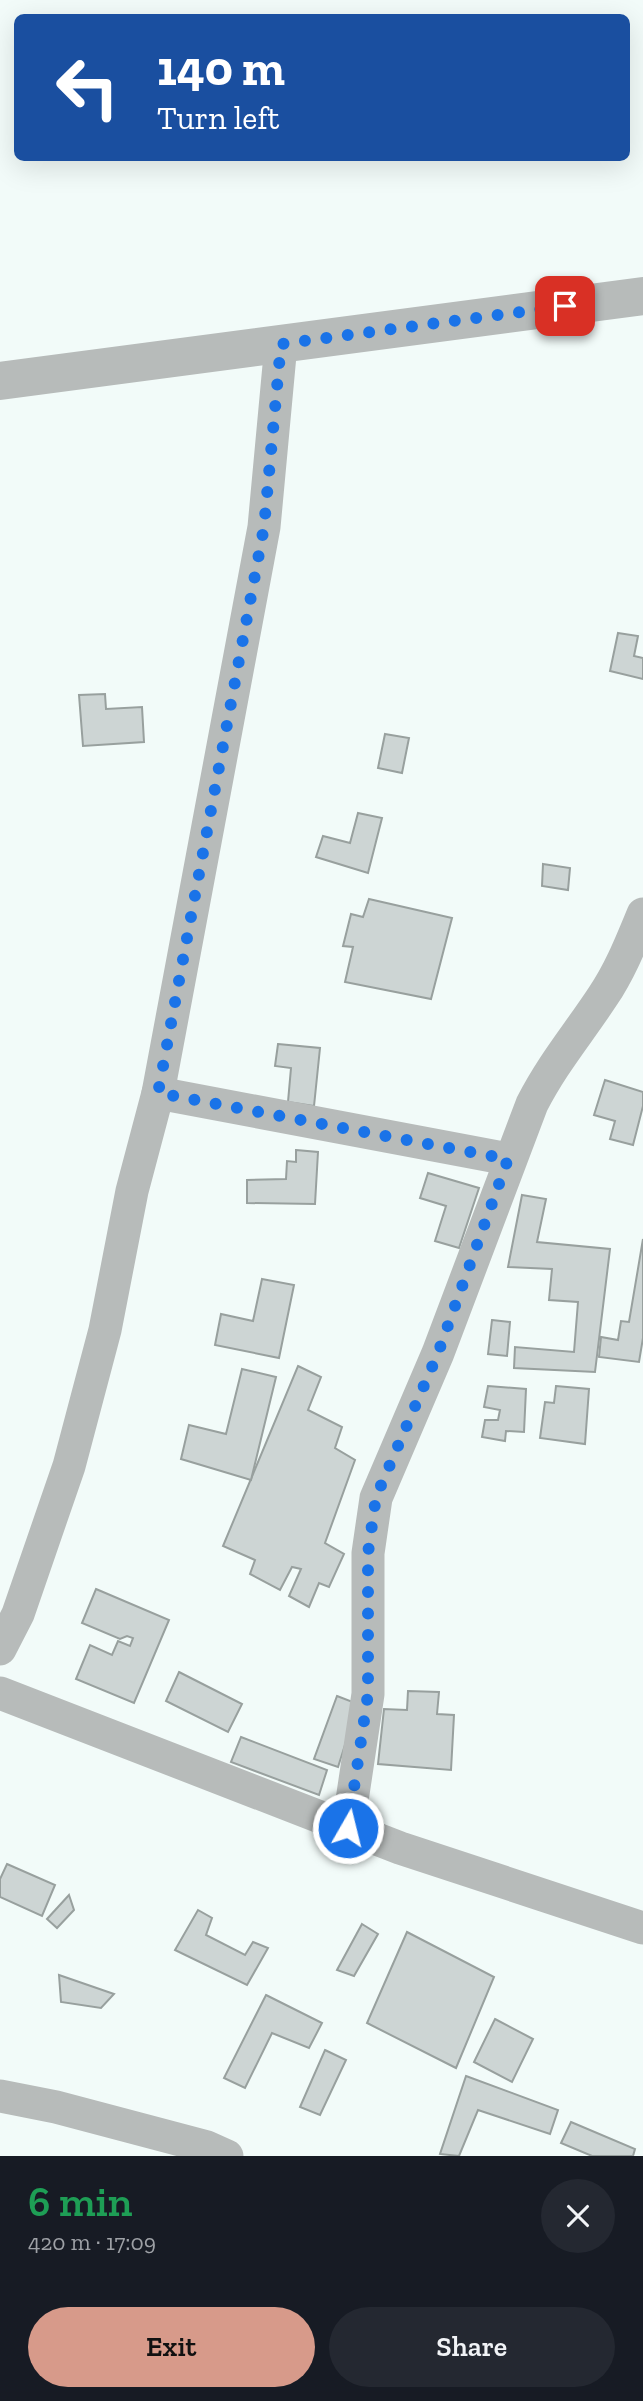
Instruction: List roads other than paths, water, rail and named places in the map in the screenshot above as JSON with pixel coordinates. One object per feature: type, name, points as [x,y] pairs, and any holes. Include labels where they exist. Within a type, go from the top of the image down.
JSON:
[{"type":"street","points":[[0,381],[643,296]]},
{"type":"street","points":[[0,1649],[18,1614],[69,1466],[105,1330],[132,1191],[158,1093],[264,527],[281,344]]},
{"type":"street","points":[[348,1828],[368,1694],[368,1553],[376,1497],[438,1353],[508,1159],[552,1065],[603,997],[620,967],[643,914]]},
{"type":"street","points":[[158,1093],[508,1159]]},
{"type":"street","points":[[0,1693],[400,1848],[643,1928]]},
{"type":"street","points":[[0,2096],[56,2107],[207,2147],[227,2156]]}]
